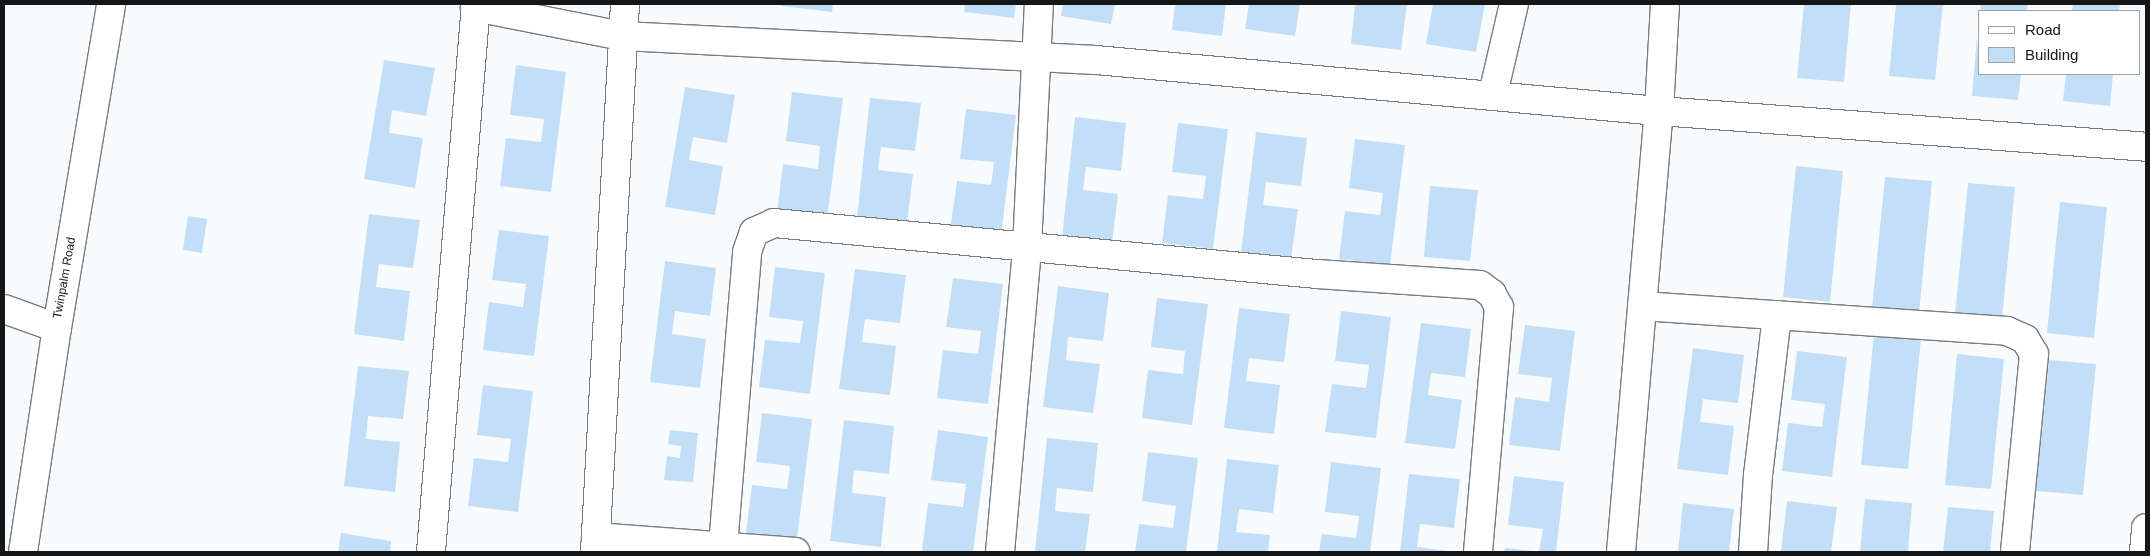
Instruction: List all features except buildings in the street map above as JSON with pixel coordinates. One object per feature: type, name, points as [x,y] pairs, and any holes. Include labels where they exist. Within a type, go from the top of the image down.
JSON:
[{"type":"main road","name":"Twinpalm Road","points":[[23,552],[57,328],[111,4]]},
{"type":"main road","points":[[625,4],[595,545],[723,546],[795,552]]},
{"type":"main road","points":[[1000,552],[1027,248],[1040,4]]},
{"type":"main road","points":[[1493,94],[1514,4]]},
{"type":"main road","points":[[1621,552],[1659,111],[1665,4]]},
{"type":"main road","points":[[431,552],[475,5],[622,36],[1036,57],[1493,94],[1659,111],[2146,148]]},
{"type":"main road","points":[[723,546],[747,252],[754,232],[774,223],[1318,274],[1480,285],[1492,294],[1499,307],[1478,552]]},
{"type":"main road","points":[[1642,306],[2006,331],[2025,339],[2034,354],[2015,552]]},
{"type":"main road","points":[[4,309],[57,328]]},
{"type":"main road","points":[[1753,552],[1758,475],[1777,315]]},
{"type":"main road","points":[[2144,552],[2146,528]]}]
